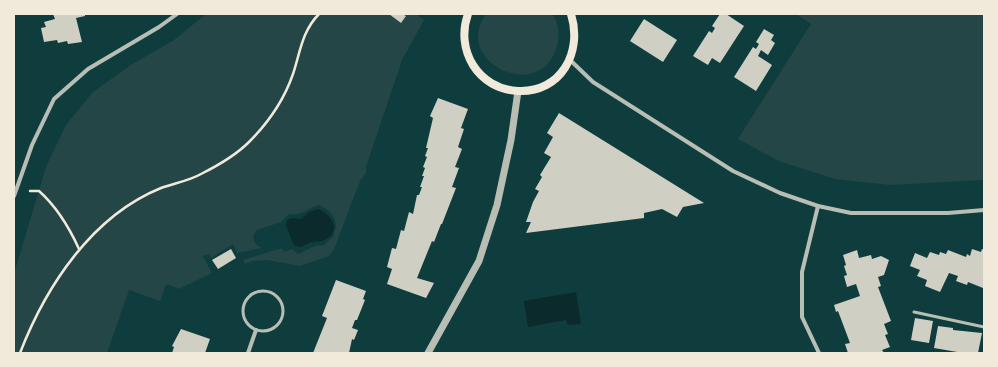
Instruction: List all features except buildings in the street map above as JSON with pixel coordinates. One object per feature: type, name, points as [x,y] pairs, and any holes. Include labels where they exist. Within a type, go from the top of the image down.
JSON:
[{"type":"main road","points":[[468,14],[464,25],[464,44],[471,62],[483,77],[499,87],[518,91],[534,89],[549,83],[561,73],[570,60],[575,43],[575,26],[571,14]]},
{"type":"street","points":[[14,196],[32,145],[54,99],[88,69],[159,27],[177,14]]},
{"type":"street","points":[[570,60],[593,82],[733,171],[780,193],[818,206],[851,213],[948,213],[984,210]]},
{"type":"street","points":[[428,353],[479,261],[497,205],[511,140],[518,91]]},
{"type":"street","points":[[818,206],[802,272],[802,317],[819,353]]},
{"type":"street","points":[[248,353],[256,330]]},
{"type":"lane","points":[[262,291],[271,293],[278,298],[282,306],[281,320],[271,330],[256,330],[246,322],[243,315],[243,306],[247,298],[254,293],[262,291]]},
{"type":"lane","points":[[914,312],[984,327]]},
{"type":"path","points":[[20,353],[28,332],[44,303],[79,249],[124,207],[161,188],[201,175],[249,142],[273,113],[283,97],[293,74],[303,37],[319,14]]},
{"type":"path","points":[[16,191],[39,191],[46,197],[69,227],[79,249]]},
{"type":"shaded area","points":[[206,14],[416,14],[424,20],[402,60],[366,167],[366,173],[360,181],[334,249],[329,256],[300,266],[267,260],[252,261],[245,264],[243,260],[282,248],[284,252],[292,249],[298,254],[315,246],[324,245],[333,237],[336,226],[335,220],[330,212],[320,205],[302,213],[289,214],[281,222],[257,230],[253,236],[254,240],[257,245],[262,248],[237,253],[233,244],[211,258],[209,254],[203,256],[212,273],[179,289],[166,284],[160,301],[129,290],[107,353],[14,353],[14,274],[46,167],[66,125],[93,92],[131,65],[174,40]]},
{"type":"shaded area","points":[[486,14],[552,14],[558,29],[558,38],[557,46],[548,64],[534,73],[518,74],[502,70],[489,61],[480,48],[478,32]]},
{"type":"shaded area","points":[[796,14],[984,14],[984,180],[890,185],[835,179],[779,161],[738,139],[811,24]]},
{"type":"shaded area","points":[[318,209],[323,211],[331,219],[334,228],[333,232],[323,241],[312,242],[300,247],[294,245],[286,226],[287,220],[292,218],[301,219],[309,212]]},
{"type":"shaded area","points":[[576,292],[581,324],[568,325],[566,320],[528,327],[524,301]]}]
